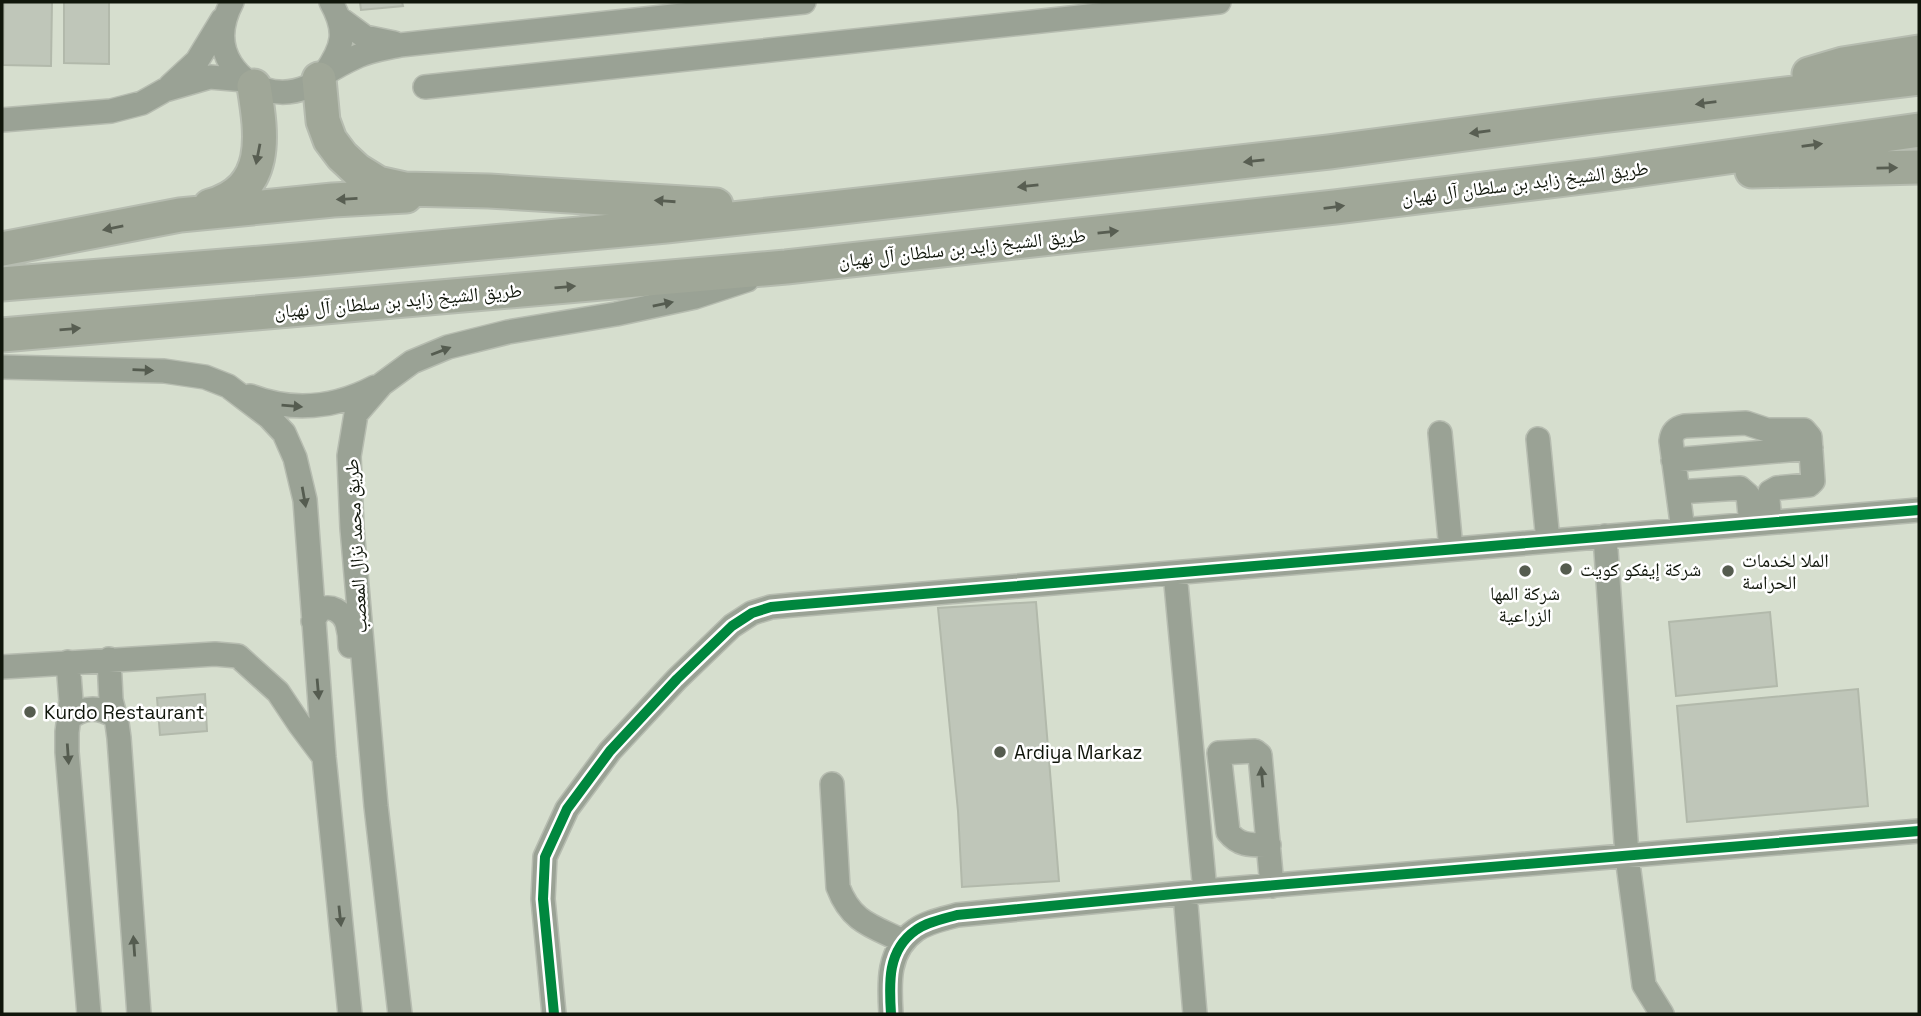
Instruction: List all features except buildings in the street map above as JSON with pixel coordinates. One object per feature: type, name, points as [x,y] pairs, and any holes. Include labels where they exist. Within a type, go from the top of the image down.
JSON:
[{"type":"highway","points":[[1843,64],[1878,45],[1919,35]]},
{"type":"highway","points":[[1760,96],[1800,77],[1843,64],[1919,52]]},
{"type":"highway","points":[[322,76],[323,121],[330,140],[357,170],[378,183],[405,189],[489,191],[806,211]]},
{"type":"highway","points":[[2,284],[298,260],[806,211],[1329,152],[1919,78]]},
{"type":"highway","points":[[180,215],[221,203],[238,194],[248,182],[260,154],[261,135],[250,83]]},
{"type":"highway","name":"طريق الشيخ زايد بن سلطان آل نهيان","points":[[2,335],[786,267],[1335,208],[1599,175],[1919,130]]},
{"type":"highway","points":[[1599,175],[1919,167]]},
{"type":"highway","points":[[2,249],[180,215],[332,200],[489,191]]},
{"type":"street","points":[[165,90],[210,77],[250,83],[265,90],[287,93],[308,87],[360,55],[400,45],[804,2]]},
{"type":"street","points":[[425,88],[1154,5],[1219,2]]},
{"type":"street","points":[[228,10],[222,41],[230,63],[250,83]]},
{"type":"street","points":[[2,120],[111,111],[142,103],[165,90],[197,61],[228,10]]},
{"type":"street","points":[[335,10],[365,37],[400,45]]},
{"type":"street","points":[[322,76],[337,57],[341,38],[335,10]]},
{"type":"street","name":"طريق محمد نزال المعصب","points":[[400,1014],[376,806],[359,612],[349,456],[356,414],[382,384],[412,362],[448,347],[508,332],[617,314],[695,297],[786,267]]},
{"type":"street","points":[[2,367],[164,371],[205,377],[252,398],[278,405],[305,407],[332,404],[358,396],[382,384]]},
{"type":"street","points":[[228,386],[284,433],[295,458],[305,500],[324,757],[350,1014]]},
{"type":"street","points":[[1683,530],[1671,436],[1685,426],[1746,422],[1767,430],[1799,429],[1809,434],[1813,481],[1809,485],[1777,488],[1770,492],[1761,523]]},
{"type":"street","points":[[1440,433],[1451,549]]},
{"type":"street","points":[[1538,439],[1548,541]]},
{"type":"street","points":[[1673,460],[1811,448]]},
{"type":"street","points":[[1678,492],[1740,488],[1748,495],[1761,523]]},
{"type":"street","points":[[554,1014],[543,899],[545,858],[567,809],[610,751],[677,679],[732,626],[752,614],[771,607],[1919,510]]},
{"type":"street","points":[[1605,536],[1627,856],[1644,985],[1662,1014]]},
{"type":"street","points":[[1175,573],[1192,754],[1195,1014]]},
{"type":"street","points":[[313,621],[319,611],[328,608],[337,610],[347,624],[357,730],[376,806]]},
{"type":"street","points":[[2,667],[215,654],[238,656],[278,692],[324,757]]},
{"type":"street","points":[[109,659],[111,700],[120,738],[139,1014]]},
{"type":"street","points":[[68,662],[71,701],[67,752],[89,1014]]},
{"type":"street","points":[[68,719],[91,708],[114,716]]},
{"type":"street","points":[[1192,754],[1255,751],[1260,755],[1272,886]]},
{"type":"street","points":[[1219,752],[1228,832],[1244,845],[1269,845]]},
{"type":"street","points":[[831,784],[838,887],[844,903],[859,920],[903,941]]},
{"type":"street","points":[[891,1014],[893,958],[903,941],[916,929],[957,915],[1195,892],[1919,831]]},
{"type":"cycle path","points":[[554,1014],[543,899],[545,857],[567,809],[610,751],[677,679],[732,626],[752,613],[771,607],[792,605],[1919,510]]},
{"type":"cycle path","points":[[891,1014],[890,979],[900,947],[920,927],[957,915],[1205,891],[1919,831]]},
{"type":"place","name":"شركة إيفكو كويت","points":[[1566,569]]},
{"type":"place","name":"شركة المها الزراعية","points":[[1525,571]]},
{"type":"place","name":"الملا لخدمات الحراسة","points":[[1728,571]]},
{"type":"place","name":"Kurdo Restaurant","points":[[30,712]]},
{"type":"place","name":"Ardiya Markaz","points":[[1000,752]]}]
